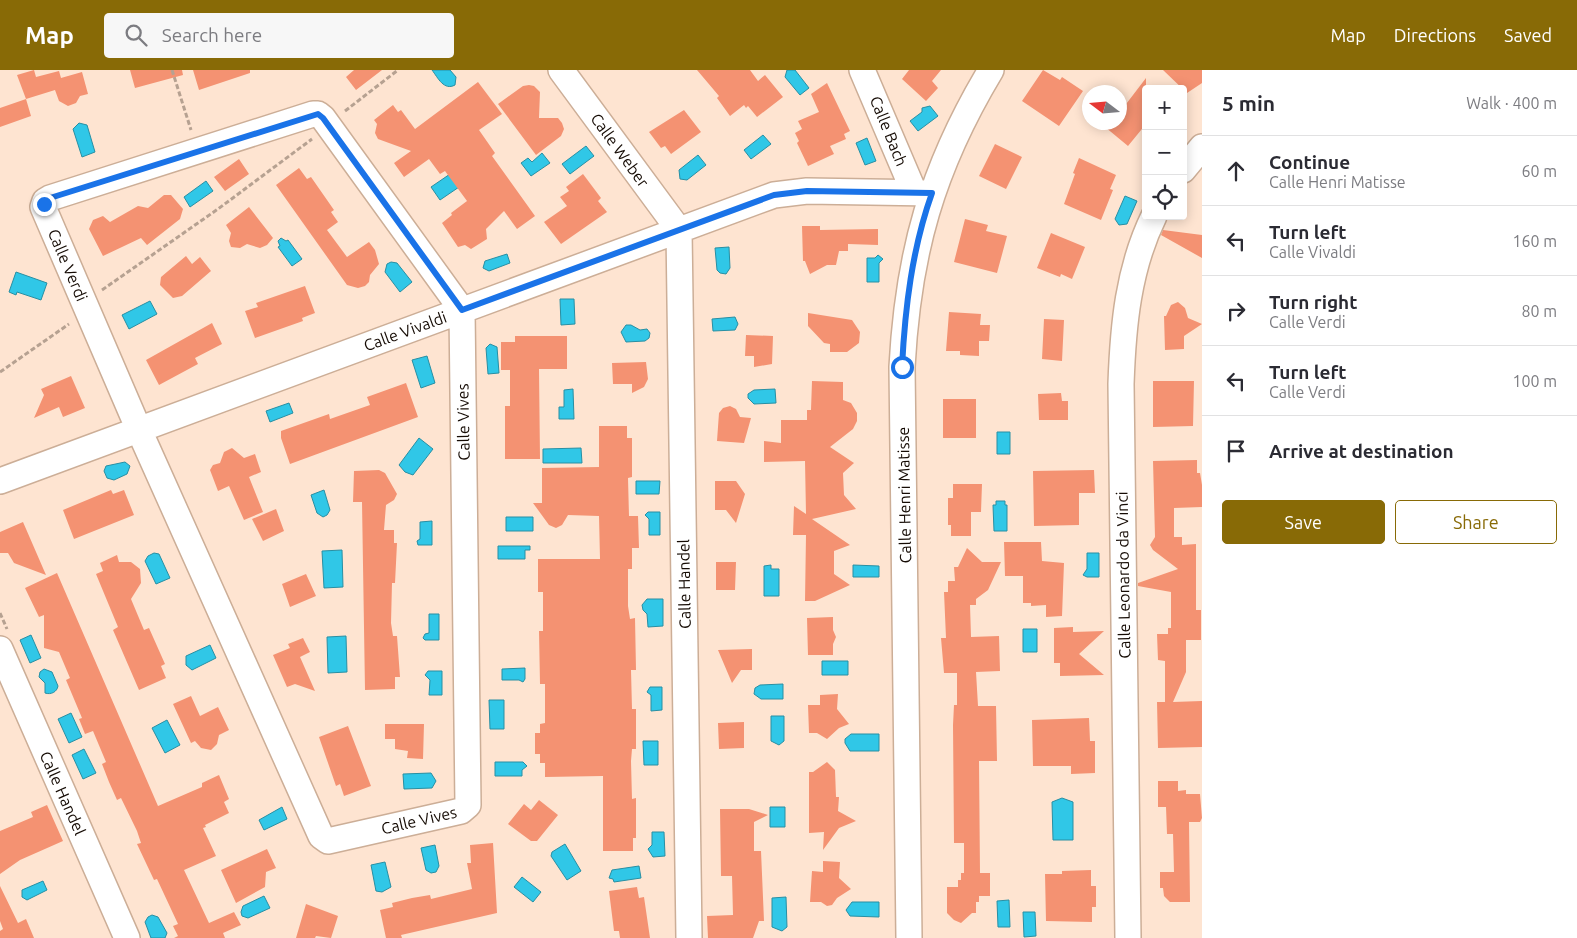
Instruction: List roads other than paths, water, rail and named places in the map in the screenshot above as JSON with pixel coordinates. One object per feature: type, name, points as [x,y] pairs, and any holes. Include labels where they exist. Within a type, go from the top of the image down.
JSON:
[{"type":"street","name":"Calle Weber","points":[[561,70],[679,230]]},
{"type":"street","name":"Calle Bach","points":[[862,70],[923,192]]},
{"type":"street","name":"Calle Henri Matisse","points":[[909,938],[902,367],[905,316],[923,192],[991,70]]},
{"type":"street","name":"Calle Verdi","points":[[139,430],[44,210],[44,204],[50,198],[318,114],[323,118],[462,310]]},
{"type":"street","points":[[1187,165],[1202,147]]},
{"type":"street","name":"Calle Vivaldi","points":[[0,481],[763,198],[785,193],[923,192]]},
{"type":"street","name":"Calle Leonardo da Vinci","points":[[1128,938],[1122,334],[1131,283],[1142,241],[1152,220]]},
{"type":"street","name":"Calle Handel","points":[[679,230],[690,938]]},
{"type":"street","name":"Calle Vives","points":[[139,430],[322,838],[330,841],[461,811],[465,809],[468,802],[462,310]]},
{"type":"street","name":"Calle Handel","points":[[0,649],[127,938]]},
{"type":"water","points":[[432,70],[450,70],[456,77],[455,85],[444,85]]},
{"type":"water","points":[[787,70],[795,70],[809,88],[800,95],[785,77]]},
{"type":"water","points":[[930,106],[938,116],[918,131],[910,121],[922,112],[922,108]]},
{"type":"water","points":[[79,123],[87,125],[95,152],[82,157],[73,129]]},
{"type":"water","points":[[763,135],[771,144],[751,159],[744,150]]},
{"type":"water","points":[[867,138],[876,161],[865,165],[856,143]]},
{"type":"water","points":[[586,146],[594,156],[570,174],[562,164]]},
{"type":"water","points":[[542,153],[550,163],[531,176],[521,163],[528,158],[532,162]]},
{"type":"water","points":[[698,155],[706,165],[687,180],[680,179],[679,170]]},
{"type":"water","points":[[453,172],[462,185],[440,200],[431,187]]},
{"type":"water","points":[[206,181],[213,191],[190,207],[184,197]]},
{"type":"water","points":[[1125,196],[1137,201],[1127,224],[1119,225],[1115,219]]},
{"type":"water","points":[[281,238],[286,241],[288,240],[302,259],[292,266],[278,247],[280,246],[278,241]]},
{"type":"water","points":[[729,247],[730,268],[726,274],[720,273],[717,270],[715,248]]},
{"type":"water","points":[[507,254],[510,263],[489,271],[483,268],[485,261]]},
{"type":"water","points":[[878,255],[883,259],[879,263],[879,282],[867,282],[867,258],[875,258]]},
{"type":"water","points":[[391,262],[397,263],[412,282],[400,292],[385,272],[387,264]]},
{"type":"water","points":[[16,272],[47,283],[41,300],[17,292],[16,295],[9,292]]},
{"type":"water","points":[[560,299],[574,299],[575,324],[561,325]]},
{"type":"water","points":[[150,301],[157,314],[129,329],[122,315]]},
{"type":"water","points":[[735,317],[738,324],[735,330],[713,331],[712,319]]},
{"type":"water","points":[[626,325],[631,325],[640,330],[647,329],[650,333],[649,338],[645,341],[626,342],[621,332]]},
{"type":"water","points":[[490,344],[497,347],[499,373],[488,374],[486,348]]},
{"type":"water","points":[[427,356],[435,383],[421,388],[412,360]]},
{"type":"water","points":[[573,389],[574,419],[559,419],[559,407],[564,407],[564,390]]},
{"type":"water","points":[[775,389],[776,403],[754,404],[748,398],[748,394],[754,390]]},
{"type":"water","points":[[289,403],[293,413],[270,422],[266,411]]},
{"type":"water","points":[[997,432],[1010,432],[1010,454],[997,454]]},
{"type":"water","points":[[419,438],[433,449],[413,475],[405,472],[399,465]]},
{"type":"water","points":[[581,448],[582,463],[543,463],[543,449]]},
{"type":"water","points":[[125,462],[130,466],[127,474],[114,480],[107,478],[104,471],[106,466]]},
{"type":"water","points":[[636,481],[660,481],[659,494],[636,494]]},
{"type":"water","points":[[324,490],[330,510],[323,517],[317,513],[311,495]]},
{"type":"water","points":[[996,501],[1005,501],[1005,505],[1007,505],[1007,531],[994,531],[993,505],[996,505]]},
{"type":"water","points":[[648,512],[660,512],[660,535],[649,535],[649,519],[645,515]]},
{"type":"water","points":[[506,517],[533,517],[533,531],[506,531]]},
{"type":"water","points":[[432,521],[432,545],[418,545],[420,522]]},
{"type":"water","points":[[498,546],[530,546],[530,550],[525,550],[525,559],[498,559]]},
{"type":"water","points":[[342,550],[343,587],[324,588],[322,551]]},
{"type":"water","points":[[154,553],[159,554],[170,578],[156,584],[145,561],[148,556]]},
{"type":"water","points":[[1087,553],[1099,553],[1099,577],[1083,575],[1087,569]]},
{"type":"water","points":[[771,565],[771,569],[779,569],[779,596],[764,596],[764,566]]},
{"type":"water","points":[[853,565],[879,566],[879,577],[853,577]]},
{"type":"water","points":[[647,599],[663,599],[663,626],[648,627],[647,614],[643,610],[642,605]]},
{"type":"water","points":[[429,614],[439,614],[439,640],[425,640],[423,638],[425,634],[429,633]]},
{"type":"water","points":[[1023,629],[1037,629],[1037,652],[1023,652]]},
{"type":"water","points":[[31,635],[41,658],[30,663],[20,640]]},
{"type":"water","points":[[346,636],[347,672],[328,673],[327,637]]},
{"type":"water","points":[[210,645],[216,658],[192,670],[186,665],[186,656]]},
{"type":"water","points":[[822,661],[848,661],[848,675],[822,675]]},
{"type":"water","points":[[525,668],[525,679],[523,682],[519,680],[502,680],[502,669]]},
{"type":"water","points":[[44,669],[52,672],[58,686],[55,691],[47,694],[45,693],[45,683],[39,677],[40,672]]},
{"type":"water","points":[[428,671],[442,671],[442,695],[429,695],[430,680],[425,675]]},
{"type":"water","points":[[783,684],[783,699],[761,699],[754,694],[755,688],[760,685]]},
{"type":"water","points":[[650,687],[662,687],[662,710],[651,711],[651,695],[647,692]]},
{"type":"water","points":[[489,700],[504,700],[504,729],[490,729]]},
{"type":"water","points":[[71,713],[82,737],[69,743],[58,719]]},
{"type":"water","points":[[771,716],[784,716],[784,741],[779,745],[771,741]]},
{"type":"water","points":[[167,720],[180,745],[165,753],[152,728]]},
{"type":"water","points":[[851,734],[879,734],[879,751],[850,751],[845,743],[845,739]]},
{"type":"water","points":[[643,741],[658,741],[658,765],[644,765]]},
{"type":"water","points":[[84,749],[96,773],[83,779],[72,755]]},
{"type":"water","points":[[495,762],[523,762],[527,766],[522,770],[522,776],[495,776]]},
{"type":"water","points":[[431,773],[436,781],[432,788],[404,789],[403,774]]},
{"type":"water","points":[[1062,798],[1073,802],[1073,840],[1053,840],[1052,802]]},
{"type":"water","points":[[282,807],[287,819],[264,830],[259,820]]},
{"type":"water","points":[[770,807],[785,807],[785,827],[770,827]]},
{"type":"water","points":[[652,832],[664,832],[665,856],[653,857],[648,849],[652,845]]},
{"type":"water","points":[[565,844],[581,871],[567,880],[551,856],[552,852]]},
{"type":"water","points":[[435,845],[439,866],[436,872],[431,873],[426,870],[421,848]]},
{"type":"water","points":[[385,862],[391,887],[382,892],[376,891],[371,865]]},
{"type":"water","points":[[639,866],[641,878],[614,882],[613,879],[609,878],[612,870]]},
{"type":"water","points":[[522,877],[541,892],[533,902],[514,887]]},
{"type":"water","points":[[43,881],[47,890],[27,900],[22,897],[22,890]]},
{"type":"water","points":[[264,896],[270,908],[248,918],[242,916],[243,906]]},
{"type":"water","points":[[786,897],[787,927],[782,931],[772,927],[772,898]]},
{"type":"water","points":[[1009,900],[1010,927],[998,927],[997,901]]},
{"type":"water","points":[[852,902],[879,902],[879,917],[850,916],[846,910]]},
{"type":"water","points":[[1023,912],[1035,912],[1036,936],[1024,937]]},
{"type":"water","points":[[152,915],[158,917],[167,933],[165,938],[151,938],[145,922]]}]
